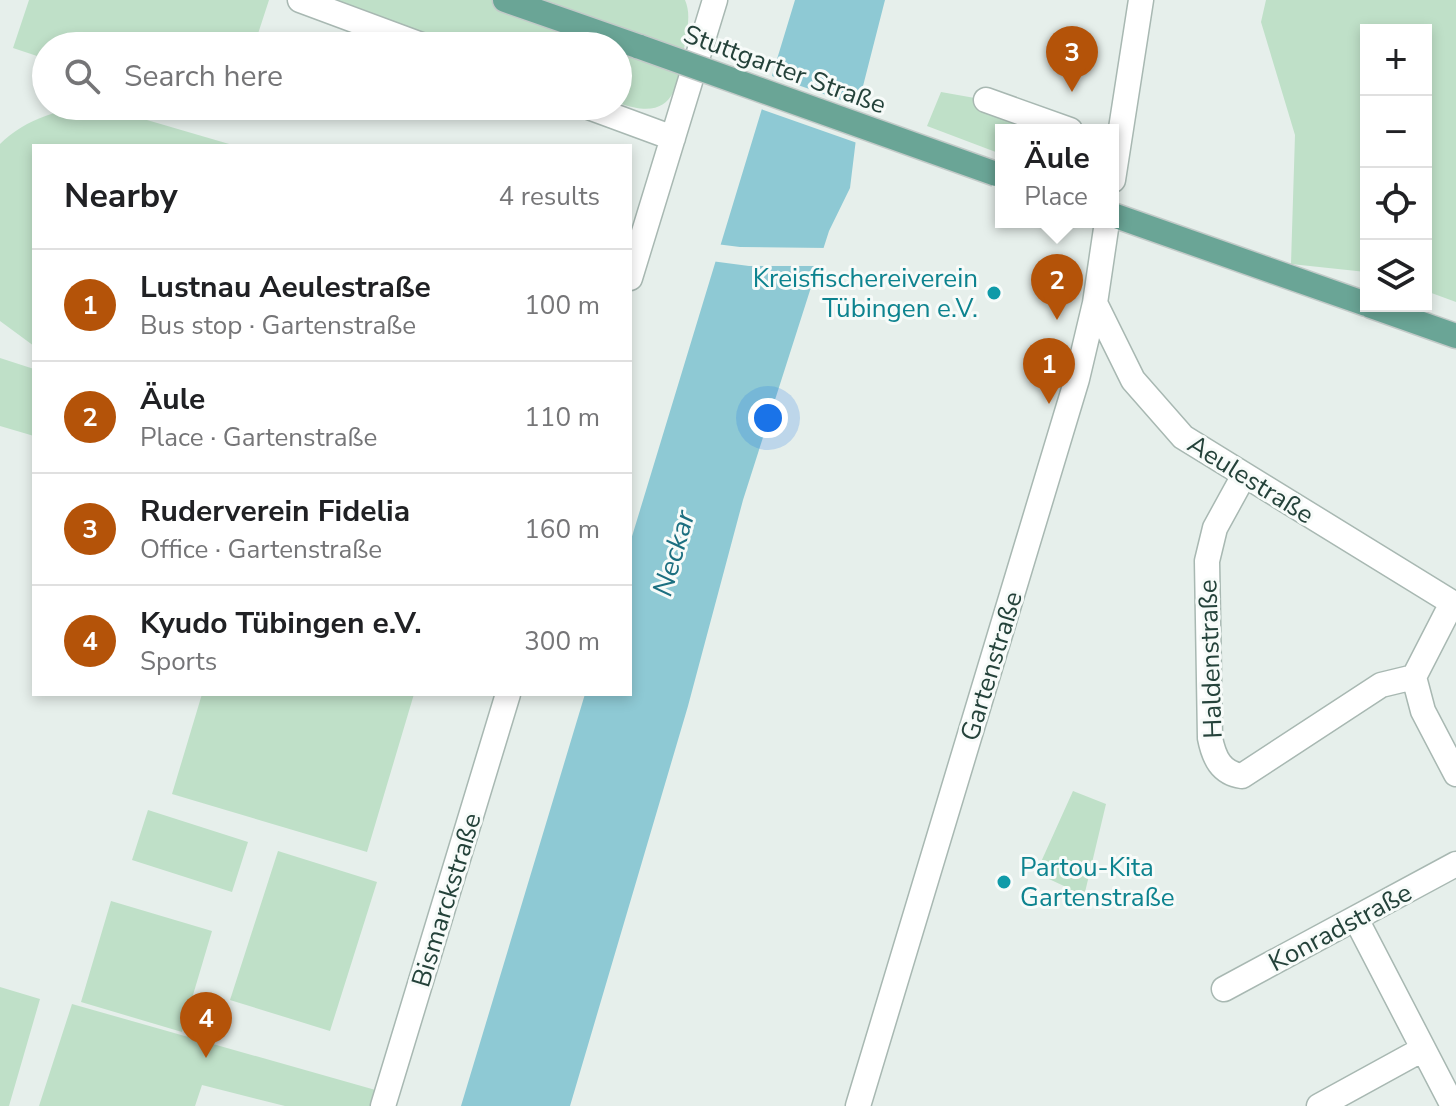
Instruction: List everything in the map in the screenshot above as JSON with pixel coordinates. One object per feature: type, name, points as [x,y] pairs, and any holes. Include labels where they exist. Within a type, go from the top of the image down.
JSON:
[{"type":"main road","name":"Stuttgarter Straße","points":[[505,0],[597,32]]},
{"type":"main road","name":"Stuttgarter Straße","points":[[632,44],[995,173]]},
{"type":"main road","points":[[1119,217],[1360,302]]},
{"type":"main road","points":[[1388,312],[1456,336]]},
{"type":"street","points":[[300,0],[359,32]]},
{"type":"street","points":[[632,271],[715,0]]},
{"type":"street","points":[[1119,126],[1141,0]]},
{"type":"street","points":[[986,100],[1053,124]]},
{"type":"street","points":[[624,120],[673,138]]},
{"type":"street","name":"Gartenstraße","points":[[858,1106],[1077,379],[1095,303],[1106,228]]},
{"type":"street","name":"Aeulestraße","points":[[1095,303],[1133,380],[1159,413],[1193,446],[1454,604]]},
{"type":"street","name":"Haldenstraße","points":[[1243,477],[1223,509],[1207,561],[1210,738],[1216,760],[1224,769],[1242,776],[1381,685],[1414,677]]},
{"type":"street","points":[[1454,604],[1414,677],[1423,711],[1456,774]]},
{"type":"street","name":"Bismarckstraße","points":[[383,1106],[507,696]]},
{"type":"street","name":"Konradstraße","points":[[1224,989],[1456,864]]},
{"type":"street","points":[[1356,919],[1453,1106]]},
{"type":"street","points":[[1319,1106],[1423,1049]]},
{"type":"green space","points":[[29,0],[269,0],[259,32],[32,32],[32,54],[13,48]]},
{"type":"green space","points":[[330,0],[685,0],[688,18],[674,91],[660,106],[649,109],[632,107],[632,32],[420,32]]},
{"type":"green space","points":[[1266,0],[1456,0],[1456,302],[1432,293],[1432,24],[1360,24],[1360,271],[1291,264],[1295,135],[1261,22]]},
{"type":"green space","points":[[941,92],[986,100],[1053,124],[995,124],[995,152],[927,126]]},
{"type":"green space","points":[[147,120],[229,144],[32,144],[32,345],[0,321],[0,144],[33,121]]},
{"type":"green space","points":[[0,358],[32,368],[32,435],[0,426]]},
{"type":"green space","points":[[201,696],[413,696],[367,852],[172,794]]},
{"type":"green space","points":[[1073,791],[1106,804],[1081,909],[1065,905],[1064,886],[1036,873]]},
{"type":"green space","points":[[148,810],[248,842],[232,892],[132,860]]},
{"type":"green space","points":[[278,851],[377,882],[330,1031],[230,1000]]},
{"type":"green space","points":[[111,901],[212,931],[182,1032],[81,1002]]},
{"type":"green space","points":[[0,987],[40,999],[9,1106],[0,1106]]},
{"type":"green space","points":[[72,1004],[379,1091],[375,1106],[285,1106],[202,1085],[195,1106],[39,1106]]},
{"type":"water","name":"Neckar","points":[[795,0],[885,0],[862,90],[850,188],[829,231],[743,500],[688,706],[570,1106],[461,1106],[584,696],[632,696],[632,536]]},
{"type":"pier","points":[[769,75],[864,108],[860,144],[758,108]]},
{"type":"pier","points":[[716,244],[828,248],[823,266],[749,266],[711,261]]},
{"type":"place","name":"Ruderverein Fidelia","points":[[1072,92]]},
{"type":"place","name":"Kreisfischereiverein Tübingen e.V.","points":[[994,293]]},
{"type":"place","name":"Äule","points":[[1057,320]]},
{"type":"place","name":"Lustnau Aeulestraße","points":[[1049,404]]},
{"type":"place","name":"Partou-Kita Gartenstraße","points":[[1004,882]]},
{"type":"place","name":"Kyudo Tübingen e.V.","points":[[206,1058]]}]
